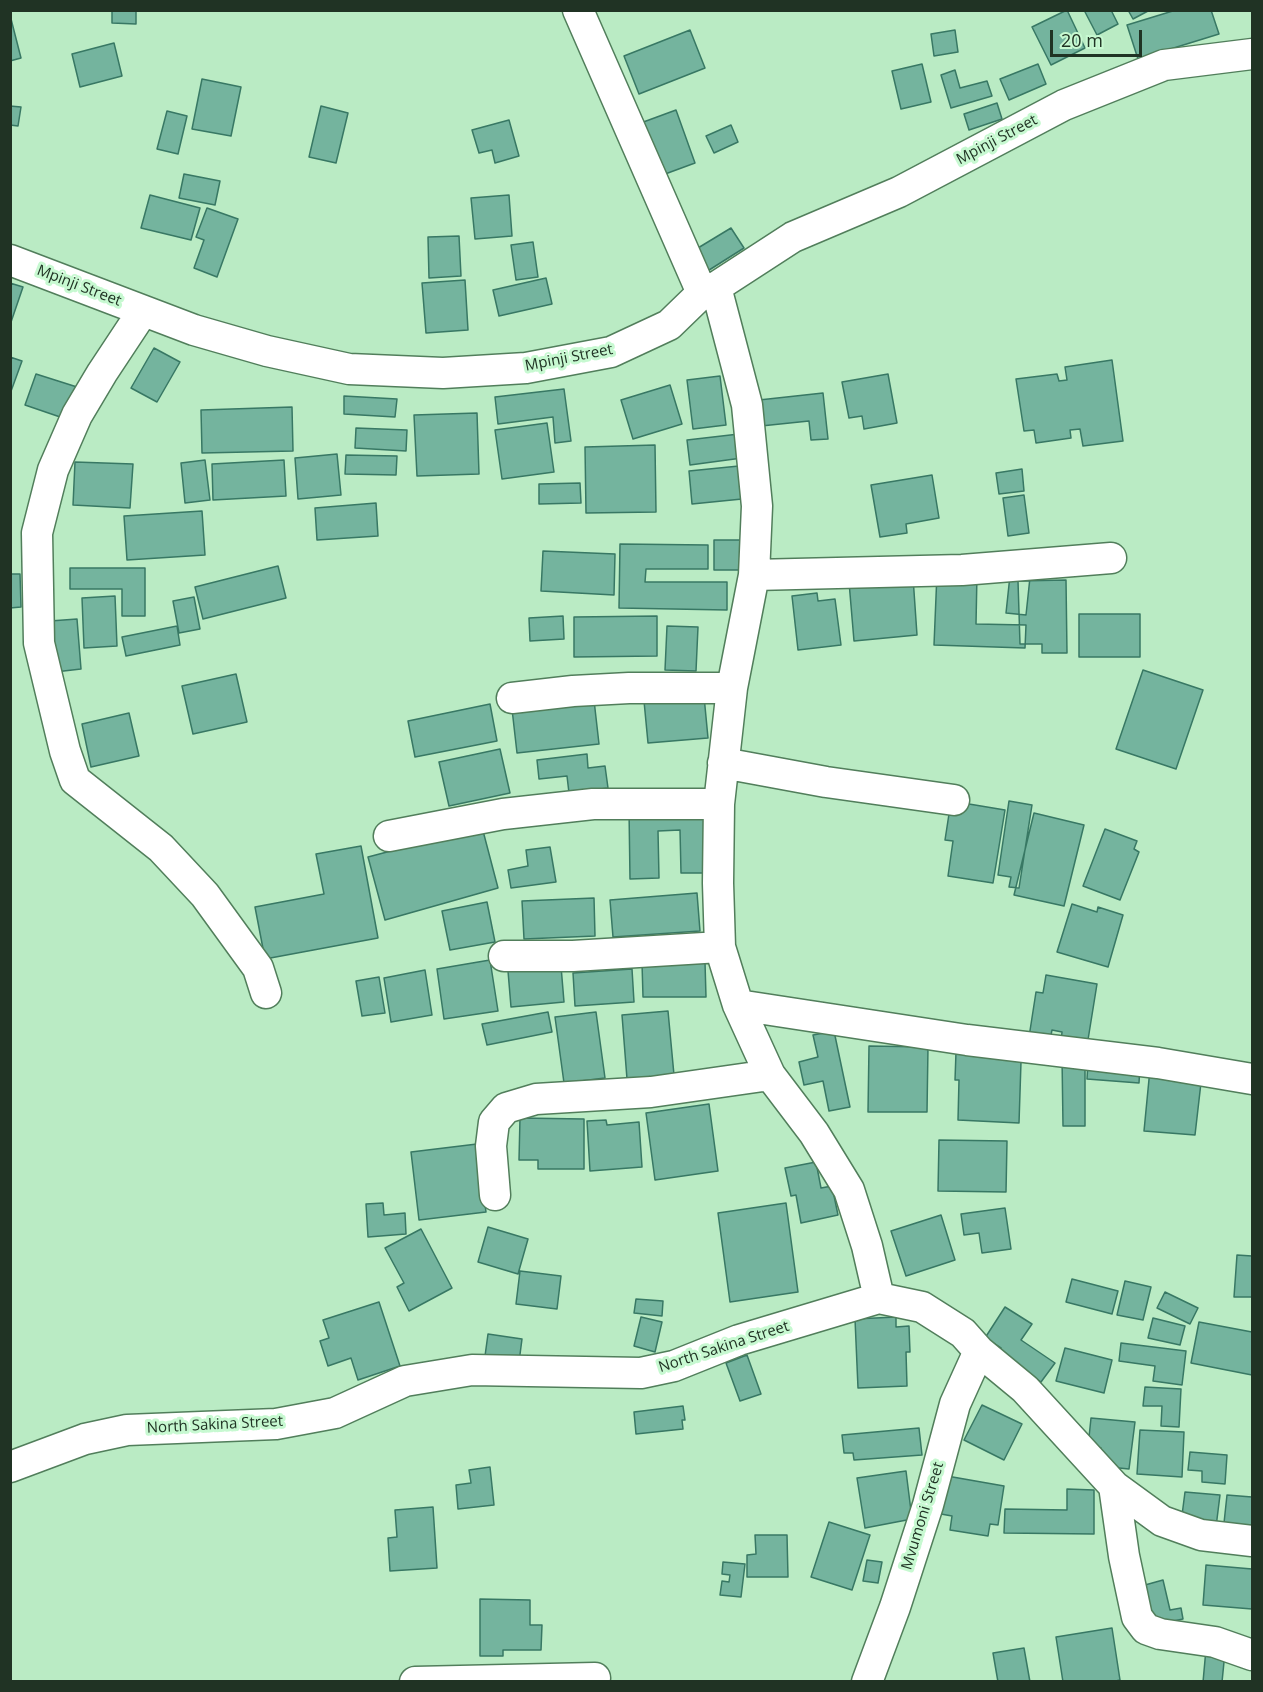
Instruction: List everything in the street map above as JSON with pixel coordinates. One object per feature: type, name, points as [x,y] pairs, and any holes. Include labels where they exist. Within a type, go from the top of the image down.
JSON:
[{"type":"street","points":[[578,10],[709,290],[747,405],[757,506],[754,574],[732,688],[719,804],[720,946],[738,1005],[770,1075],[814,1133],[849,1190],[867,1246],[879,1298]]},
{"type":"street","name":"Mpinji Street","points":[[10,260],[194,330],[257,348],[349,369],[443,373],[526,368],[611,352],[669,325],[709,290],[793,237],[899,192],[1064,105],[1164,65],[1252,54]]},
{"type":"street","points":[[142,311],[77,415],[53,470],[37,533],[39,643],[65,751],[75,780],[161,848],[205,895],[258,968],[266,993]]},
{"type":"street","points":[[754,574],[962,570],[1111,558]]},
{"type":"street","points":[[512,698],[596,690],[732,688]]},
{"type":"street","points":[[723,763],[826,782],[954,800]]},
{"type":"street","points":[[389,836],[503,814],[593,804],[719,804]]},
{"type":"street","points":[[504,956],[573,956],[720,946]]},
{"type":"street","points":[[738,1005],[967,1040],[1158,1063],[1252,1079]]},
{"type":"street","points":[[495,1195],[491,1146],[494,1122],[506,1108],[536,1100],[651,1092],[770,1075]]},
{"type":"street","name":"North Sakina Street","points":[[10,1467],[85,1439],[127,1430],[276,1424],[335,1413],[405,1381],[472,1370],[642,1373],[674,1366],[739,1340],[879,1298],[922,1307],[963,1333],[978,1351],[1025,1389],[1114,1486],[1162,1521],[1201,1535],[1252,1541]]},
{"type":"street","name":"Mvumoni Street","points":[[867,1682],[895,1608],[924,1516],[955,1404],[978,1351]]},
{"type":"street","points":[[1114,1486],[1124,1556],[1137,1617],[1146,1629],[1160,1634],[1215,1642],[1252,1655]]},
{"type":"street","points":[[415,1682],[595,1678]]},
{"type":"building","points":[[112,10],[136,10],[136,24],[112,23]]},
{"type":"building","points":[[1067,10],[1085,48],[1051,65],[1032,27]]},
{"type":"building","points":[[1084,10],[1111,10],[1118,24],[1097,35]]},
{"type":"building","points":[[1128,10],[1147,10],[1148,11],[1133,19]]},
{"type":"building","points":[[1176,10],[1211,10],[1219,34],[1138,59],[1127,25]]},
{"type":"building","points":[[10,15],[21,58],[10,61]]},
{"type":"building","points":[[690,30],[705,68],[639,94],[624,56]]},
{"type":"building","points":[[955,30],[958,52],[934,56],[931,34]]},
{"type":"building","points":[[114,43],[122,76],[80,87],[72,54]]},
{"type":"building","points":[[922,64],[931,102],[901,109],[892,71]]},
{"type":"building","points":[[1038,64],[1046,84],[1009,100],[1000,79]]},
{"type":"building","points":[[955,70],[960,88],[987,81],[992,96],[951,108],[941,75]]},
{"type":"building","points":[[202,79],[241,87],[231,136],[192,129]]},
{"type":"building","points":[[997,103],[1002,119],[969,130],[964,114]]},
{"type":"building","points":[[10,106],[21,107],[18,126],[10,125]]},
{"type":"building","points":[[321,106],[348,113],[336,163],[309,157]]},
{"type":"building","points":[[676,110],[695,163],[657,177],[638,124]]},
{"type":"building","points":[[167,111],[187,116],[178,154],[157,149]]},
{"type":"building","points":[[509,120],[519,156],[495,163],[492,150],[479,153],[472,130]]},
{"type":"building","points":[[731,125],[738,142],[714,153],[706,136]]},
{"type":"building","points":[[184,174],[220,181],[215,205],[179,198]]},
{"type":"building","points":[[150,195],[200,208],[191,240],[141,228]]},
{"type":"building","points":[[509,195],[512,236],[475,239],[471,198]]},
{"type":"building","points":[[207,208],[238,219],[217,277],[194,268],[204,240],[196,237]]},
{"type":"building","points":[[731,228],[744,248],[706,272],[693,251]]},
{"type":"building","points":[[459,236],[461,276],[429,278],[428,237]]},
{"type":"building","points":[[533,242],[538,277],[516,280],[511,245]]},
{"type":"building","points":[[546,278],[552,304],[499,316],[493,290]]},
{"type":"building","points":[[465,280],[468,330],[426,333],[422,283]]},
{"type":"building","points":[[10,283],[23,287],[10,325]]},
{"type":"building","points":[[154,348],[180,362],[157,402],[131,388]]},
{"type":"building","points":[[10,357],[22,361],[10,394]]},
{"type":"building","points":[[1112,360],[1123,441],[1083,446],[1080,429],[1070,430],[1071,438],[1036,443],[1034,430],[1024,431],[1016,379],[1057,374],[1059,381],[1067,380],[1065,367]]},
{"type":"building","points":[[36,374],[77,387],[66,419],[25,405]]},
{"type":"building","points":[[888,374],[897,423],[864,429],[862,416],[849,418],[842,382]]},
{"type":"building","points":[[720,376],[726,425],[693,429],[687,380]]},
{"type":"building","points":[[670,385],[682,424],[633,439],[621,400]]},
{"type":"building","points":[[564,389],[571,441],[555,443],[553,417],[498,424],[495,397]]},
{"type":"building","points":[[823,393],[828,439],[811,440],[809,421],[761,426],[759,400]]},
{"type":"building","points":[[344,396],[397,399],[395,417],[344,414]]},
{"type":"building","points":[[292,407],[293,451],[202,453],[201,410]]},
{"type":"building","points":[[477,413],[479,474],[417,476],[414,415]]},
{"type":"building","points":[[547,423],[554,472],[502,479],[495,430]]},
{"type":"building","points":[[356,428],[407,430],[406,451],[355,448]]},
{"type":"building","points":[[739,434],[742,458],[690,465],[687,440]]},
{"type":"building","points":[[655,445],[656,512],[586,513],[585,447]]},
{"type":"building","points":[[337,454],[341,495],[298,499],[295,458]]},
{"type":"building","points":[[346,455],[397,456],[396,475],[345,474]]},
{"type":"building","points":[[205,460],[210,500],[185,503],[181,463]]},
{"type":"building","points":[[284,460],[286,496],[213,500],[212,464]]},
{"type":"building","points":[[75,462],[133,464],[130,508],[73,505]]},
{"type":"building","points":[[739,466],[742,499],[692,504],[689,471]]},
{"type":"building","points":[[1022,469],[1024,491],[999,494],[996,473]]},
{"type":"building","points":[[932,475],[939,518],[906,524],[907,533],[880,537],[871,485]]},
{"type":"building","points":[[580,483],[581,503],[539,504],[539,484]]},
{"type":"building","points":[[1024,495],[1029,533],[1008,536],[1003,498]]},
{"type":"building","points":[[376,503],[378,536],[317,540],[315,508]]},
{"type":"building","points":[[202,511],[205,555],[127,560],[124,516]]},
{"type":"building","points":[[714,540],[743,540],[743,570],[714,570]]},
{"type":"building","points":[[620,544],[708,545],[708,569],[646,569],[645,582],[727,582],[727,610],[619,608]]},
{"type":"building","points":[[543,551],[615,554],[614,595],[541,591]]},
{"type":"building","points":[[278,566],[286,598],[203,619],[195,587]]},
{"type":"building","points":[[1011,566],[1031,568],[1026,615],[1006,613]]},
{"type":"building","points":[[70,568],[145,568],[145,616],[122,616],[122,589],[70,589]]},
{"type":"building","points":[[937,573],[977,574],[976,624],[1026,625],[1025,648],[934,645]]},
{"type":"building","points":[[10,574],[20,574],[21,607],[10,608]]},
{"type":"building","points":[[913,577],[917,635],[854,641],[849,582]]},
{"type":"building","points":[[1066,580],[1067,653],[1042,653],[1042,644],[1020,644],[1018,581]]},
{"type":"building","points":[[817,593],[818,601],[835,599],[841,645],[798,650],[792,596]]},
{"type":"building","points":[[115,596],[117,646],[84,648],[82,598]]},
{"type":"building","points":[[194,597],[200,629],[179,633],[173,601]]},
{"type":"building","points":[[1079,614],[1140,614],[1140,657],[1079,657]]},
{"type":"building","points":[[563,616],[564,639],[530,641],[529,618]]},
{"type":"building","points":[[657,616],[657,656],[574,657],[574,617]]},
{"type":"building","points":[[77,619],[81,669],[55,672],[50,621]]},
{"type":"building","points":[[177,626],[180,645],[126,656],[122,637]]},
{"type":"building","points":[[667,626],[698,627],[696,671],[665,670]]},
{"type":"building","points":[[1143,670],[1203,690],[1176,769],[1116,749]]},
{"type":"building","points":[[236,674],[247,722],[193,734],[182,686]]},
{"type":"building","points":[[704,696],[708,738],[648,743],[644,701]]},
{"type":"building","points":[[594,700],[599,744],[517,753],[512,709]]},
{"type":"building","points":[[490,704],[497,741],[415,757],[408,721]]},
{"type":"building","points":[[129,713],[139,756],[91,767],[82,724]]},
{"type":"building","points":[[500,749],[510,793],[449,806],[439,762]]},
{"type":"building","points":[[587,754],[588,768],[605,766],[608,788],[569,793],[567,776],[539,779],[537,760]]},
{"type":"building","points":[[951,801],[1005,810],[993,883],[948,876],[953,841],[945,840]]},
{"type":"building","points":[[1009,801],[1032,805],[1019,888],[1009,887],[1011,877],[998,875]]},
{"type":"building","points":[[705,807],[707,873],[681,873],[680,830],[658,831],[659,878],[630,879],[629,809]]},
{"type":"building","points":[[1034,813],[1084,825],[1064,906],[1014,895]]},
{"type":"building","points":[[482,827],[498,888],[385,920],[368,857]]},
{"type":"building","points":[[1105,829],[1137,841],[1134,849],[1139,852],[1120,900],[1083,886]]},
{"type":"building","points":[[361,846],[378,938],[265,959],[255,907],[324,894],[316,854]]},
{"type":"building","points":[[550,847],[556,882],[511,888],[508,870],[528,866],[526,850]]},
{"type":"building","points":[[697,893],[700,931],[613,937],[610,900]]},
{"type":"building","points":[[594,898],[595,936],[524,939],[522,901]]},
{"type":"building","points":[[487,902],[495,942],[450,950],[442,911]]},
{"type":"building","points":[[1072,904],[1097,912],[1098,907],[1123,915],[1108,967],[1057,952]]},
{"type":"building","points":[[490,960],[498,1011],[444,1019],[437,969]]},
{"type":"building","points":[[705,962],[706,997],[643,997],[642,963]]},
{"type":"building","points":[[561,966],[564,1002],[511,1007],[508,971]]},
{"type":"building","points":[[632,969],[634,1002],[575,1006],[573,973]]},
{"type":"building","points":[[425,970],[432,1015],[391,1022],[384,978]]},
{"type":"building","points":[[1046,975],[1097,984],[1087,1046],[1061,1042],[1062,1032],[1052,1030],[1050,1040],[1029,1037],[1036,992],[1043,993]]},
{"type":"building","points":[[379,977],[385,1013],[362,1016],[356,981]]},
{"type":"building","points":[[668,1011],[674,1075],[627,1079],[622,1015]]},
{"type":"building","points":[[548,1012],[552,1032],[487,1045],[482,1024]]},
{"type":"building","points":[[596,1012],[605,1078],[564,1083],[555,1017]]},
{"type":"building","points":[[834,1031],[850,1107],[829,1111],[823,1081],[804,1085],[799,1062],[818,1057],[813,1035]]},
{"type":"building","points":[[869,1046],[928,1047],[927,1112],[868,1112]]},
{"type":"building","points":[[1033,1048],[1032,1063],[1021,1062],[1019,1123],[958,1120],[959,1080],[955,1080],[956,1052]]},
{"type":"building","points":[[1085,1056],[1085,1126],[1063,1126],[1062,1057]]},
{"type":"building","points":[[1088,1062],[1140,1065],[1139,1083],[1087,1079]]},
{"type":"building","points":[[1150,1069],[1202,1074],[1195,1135],[1144,1131]]},
{"type":"building","points":[[709,1104],[718,1171],[655,1180],[646,1113]]},
{"type":"building","points":[[520,1118],[584,1119],[584,1169],[538,1169],[538,1160],[519,1160]]},
{"type":"building","points":[[606,1120],[607,1125],[639,1122],[642,1167],[590,1171],[587,1121]]},
{"type":"building","points":[[939,1140],[1007,1141],[1006,1192],[938,1191]]},
{"type":"building","points":[[477,1144],[486,1212],[419,1220],[411,1152]]},
{"type":"building","points":[[816,1162],[821,1188],[832,1186],[838,1215],[801,1223],[796,1195],[791,1196],[785,1168]]},
{"type":"building","points":[[383,1203],[384,1215],[405,1213],[406,1234],[368,1237],[366,1204]]},
{"type":"building","points":[[786,1203],[798,1292],[730,1302],[718,1213]]},
{"type":"building","points":[[1005,1208],[1011,1249],[982,1253],[979,1233],[964,1235],[961,1214]]},
{"type":"building","points":[[941,1215],[955,1260],[906,1276],[891,1231]]},
{"type":"building","points":[[488,1227],[528,1239],[518,1274],[478,1262]]},
{"type":"building","points":[[421,1229],[452,1288],[409,1311],[397,1287],[404,1283],[385,1248]]},
{"type":"building","points":[[1237,1255],[1252,1256],[1252,1297],[1234,1297]]},
{"type":"building","points":[[520,1271],[561,1276],[557,1309],[516,1304]]},
{"type":"building","points":[[1072,1279],[1118,1291],[1112,1314],[1066,1302]]},
{"type":"building","points":[[1125,1281],[1151,1287],[1143,1320],[1117,1315]]},
{"type":"building","points":[[1165,1292],[1198,1308],[1190,1324],[1157,1308]]},
{"type":"building","points":[[636,1299],[663,1301],[662,1316],[634,1313]]},
{"type":"building","points":[[379,1302],[400,1366],[358,1380],[351,1358],[328,1366],[320,1341],[329,1338],[323,1320]]},
{"type":"building","points":[[1005,1307],[1032,1324],[1021,1340],[1055,1363],[1041,1382],[998,1353],[1001,1348],[985,1338]]},
{"type":"building","points":[[641,1317],[662,1322],[655,1352],[634,1346]]},
{"type":"building","points":[[896,1317],[896,1327],[909,1326],[910,1352],[906,1352],[907,1386],[858,1388],[855,1319]]},
{"type":"building","points":[[1153,1318],[1185,1326],[1180,1345],[1148,1338]]},
{"type":"building","points":[[1199,1322],[1252,1332],[1252,1375],[1191,1363]]},
{"type":"building","points":[[488,1334],[522,1339],[519,1362],[485,1356]]},
{"type":"building","points":[[1121,1343],[1186,1351],[1182,1385],[1153,1381],[1155,1366],[1119,1361]]},
{"type":"building","points":[[1065,1348],[1112,1360],[1104,1393],[1056,1381]]},
{"type":"building","points":[[747,1355],[761,1394],[740,1401],[726,1363]]},
{"type":"building","points":[[1145,1387],[1181,1389],[1179,1427],[1161,1426],[1162,1406],[1143,1406]]},
{"type":"building","points":[[982,1405],[1022,1424],[1004,1460],[964,1440]]},
{"type":"building","points":[[683,1406],[685,1420],[682,1420],[683,1429],[636,1434],[634,1412]]},
{"type":"building","points":[[1091,1418],[1135,1422],[1129,1469],[1099,1466],[1101,1448],[1088,1447]]},
{"type":"building","points":[[919,1428],[922,1455],[854,1460],[853,1453],[844,1453],[842,1435]]},
{"type":"building","points":[[1140,1430],[1184,1432],[1182,1477],[1137,1474]]},
{"type":"building","points":[[1190,1452],[1227,1455],[1225,1484],[1202,1482],[1202,1471],[1188,1470]]},
{"type":"building","points":[[490,1467],[494,1505],[458,1509],[456,1485],[471,1483],[469,1470]]},
{"type":"building","points":[[906,1471],[912,1519],[865,1528],[857,1478]]},
{"type":"building","points":[[947,1476],[1004,1486],[998,1525],[990,1524],[988,1536],[950,1530],[952,1516],[941,1514]]},
{"type":"building","points":[[1067,1489],[1094,1490],[1094,1534],[1004,1533],[1005,1509],[1067,1510]]},
{"type":"building","points":[[1185,1492],[1220,1495],[1216,1527],[1181,1523]]},
{"type":"building","points":[[1227,1495],[1252,1497],[1252,1526],[1224,1523]]},
{"type":"building","points":[[433,1507],[437,1568],[390,1571],[388,1538],[397,1537],[395,1510]]},
{"type":"building","points":[[829,1522],[870,1535],[852,1590],[811,1577]]},
{"type":"building","points":[[755,1535],[787,1535],[788,1577],[747,1577],[747,1555],[756,1554]]},
{"type":"building","points":[[867,1560],[882,1562],[878,1583],[863,1581]]},
{"type":"building","points":[[723,1562],[745,1564],[741,1597],[720,1595],[722,1581],[729,1582],[730,1575],[722,1574]]},
{"type":"building","points":[[1206,1565],[1252,1569],[1252,1609],[1203,1605]]},
{"type":"building","points":[[1163,1580],[1170,1610],[1181,1608],[1183,1619],[1154,1625],[1145,1585]]},
{"type":"building","points":[[480,1599],[530,1600],[530,1625],[542,1625],[541,1650],[503,1650],[503,1656],[480,1656]]},
{"type":"building","points":[[1112,1628],[1120,1680],[1063,1682],[1056,1637]]},
{"type":"building","points":[[1024,1648],[1030,1682],[998,1682],[993,1653]]},
{"type":"building","points":[[1206,1649],[1225,1652],[1222,1682],[1203,1682]]}]
